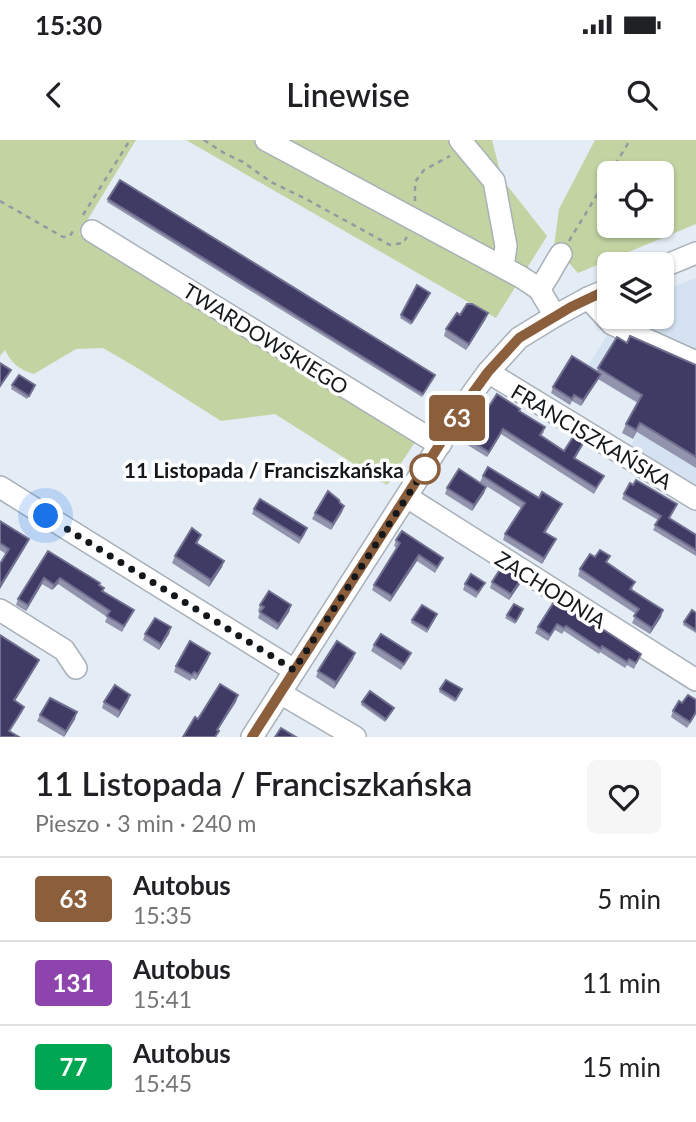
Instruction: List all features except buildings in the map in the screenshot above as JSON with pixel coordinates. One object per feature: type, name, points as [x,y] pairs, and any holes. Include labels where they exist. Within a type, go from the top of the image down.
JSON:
[{"type":"street","points":[[266,140],[503,267],[539,289],[555,316]]},
{"type":"street","points":[[461,141],[494,181],[506,246],[503,267]]},
{"type":"street","name":"TWARDOWSKIEGO","points":[[84,224],[440,445]]},
{"type":"street","points":[[539,289],[549,276],[555,253]]},
{"type":"street","points":[[674,263],[696,253]]},
{"type":"street","points":[[252,737],[488,372],[519,338],[597,294]]},
{"type":"street","points":[[588,298],[612,324],[696,362]]},
{"type":"street","name":"FRANCISZKAŃSKA","points":[[488,372],[696,499]]},
{"type":"street","points":[[0,487],[294,670]]},
{"type":"street","name":"ZACHODNIA","points":[[407,497],[696,680]]},
{"type":"street","points":[[0,610],[64,650],[76,668]]},
{"type":"street","points":[[280,693],[355,737]]},
{"type":"path","points":[[0,201],[63,237],[70,236],[84,224],[130,140]]},
{"type":"path","points":[[204,140],[271,182],[390,245],[403,243],[415,220],[415,183],[424,170],[451,155],[461,141]]},
{"type":"path","points":[[617,161],[630,140]]},
{"type":"path","points":[[555,253],[597,192]]},
{"type":"shaded area","points":[[696,278],[696,492],[628,451],[650,411],[585,371],[610,329],[674,329],[674,286]]},
{"type":"green space","points":[[0,140],[136,140],[79,234],[417,439],[387,485],[275,414],[221,421],[103,348],[76,349],[34,374],[16,365],[5,350],[0,356]]},
{"type":"green space","points":[[186,140],[492,140],[502,179],[547,236],[496,318]]},
{"type":"green space","points":[[595,140],[696,140],[696,224],[674,233],[674,161],[597,161],[597,238],[662,238],[629,252],[597,252],[597,265],[578,273],[554,246],[559,209]]},
{"type":"bus line","name":"63","points":[[252,737],[488,372],[519,338],[597,294]]},
{"type":"place","name":"11 Listopada / Franciszkańska","points":[[425,469]]},
{"type":"route","points":[[46,516],[294,670],[425,469]]}]
